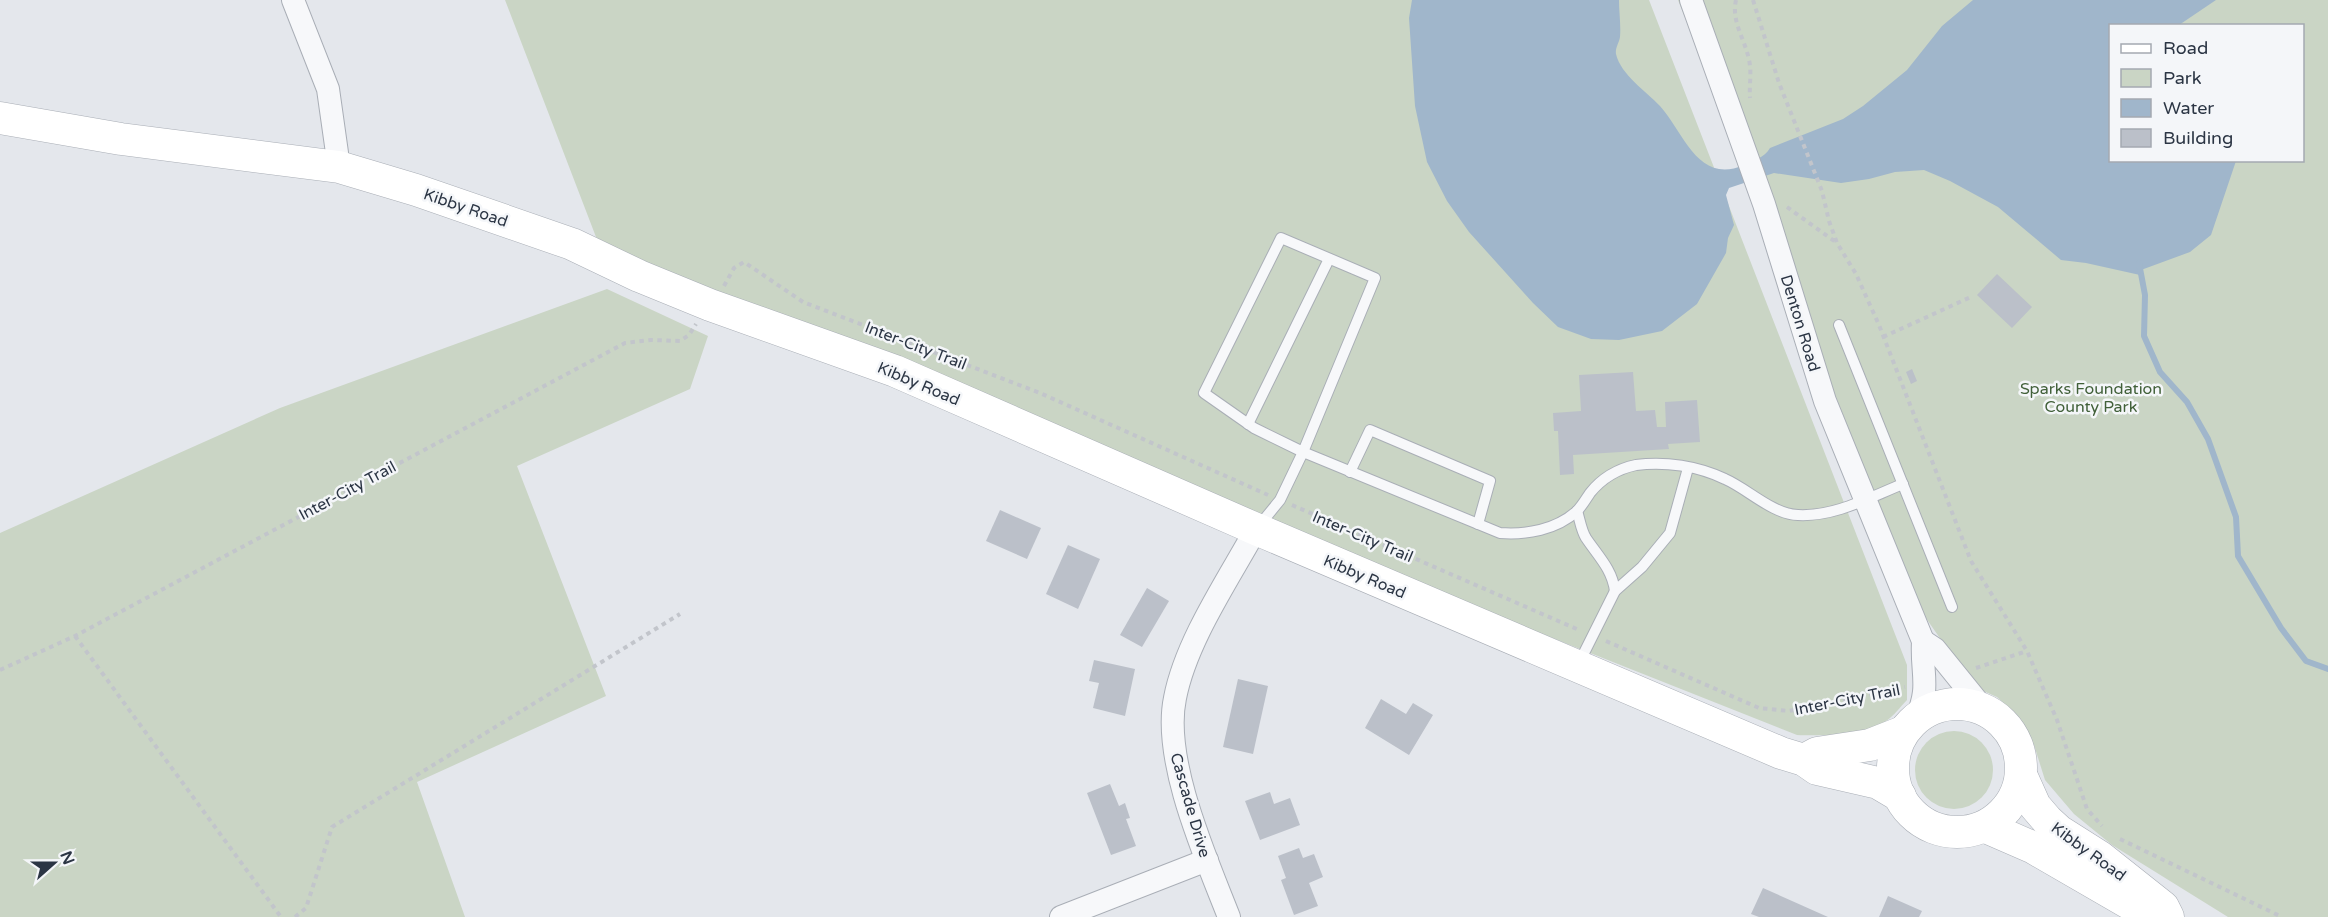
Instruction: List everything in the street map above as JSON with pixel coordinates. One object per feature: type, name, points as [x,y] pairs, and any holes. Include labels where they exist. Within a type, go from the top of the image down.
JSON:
[{"type":"main road","name":"Kibby Road","points":[[0,118],[121,139],[339,167],[417,190],[572,244],[639,276],[710,305],[895,371],[1577,668],[1781,753],[1804,760],[1817,769],[1878,783],[1900,796]]},
{"type":"main road","points":[[1804,760],[1817,753],[1870,745],[1909,725],[1929,711],[1944,706],[1974,707],[1999,721],[2017,744],[2022,777],[2010,805],[2000,818],[1986,827],[1949,830],[1927,824],[1911,813],[1895,783],[1893,765],[1897,745],[1909,725]]},
{"type":"main road","name":"Kibby Road","points":[[2022,777],[2035,806],[2047,820],[2059,831],[2100,857],[2163,907],[2168,917]]},
{"type":"main road","name":"Kibby Road","points":[[1986,827],[2032,848],[2153,917]]},
{"type":"street","points":[[293,0],[328,88],[339,167]]},
{"type":"street","name":"Denton Road","points":[[1691,0],[1738,132],[1772,201],[1825,400],[1923,641],[1922,655],[1926,682],[1924,702],[1909,725]]},
{"type":"street","name":"Cascade Drive","points":[[1229,917],[1185,794],[1173,749],[1175,699],[1191,648],[1256,529]]},
{"type":"street","name":"Denton Road","points":[[1923,641],[1935,649],[1986,712]]},
{"type":"street","points":[[1061,917],[1207,860]]},
{"type":"lane","points":[[1256,529],[1280,500],[1303,452],[1375,278],[1281,238],[1204,393],[1248,424],[1303,452],[1500,533],[1522,535],[1552,526],[1577,511],[1593,490],[1616,470],[1638,465],[1675,464],[1724,478],[1767,504],[1797,515],[1832,512],[1903,484]]},
{"type":"lane","points":[[1248,424],[1329,259]]},
{"type":"lane","points":[[1839,325],[1952,607]]},
{"type":"lane","points":[[1350,472],[1370,430],[1490,482],[1478,524]]},
{"type":"lane","points":[[1577,668],[1615,591],[1642,567],[1670,533],[1688,468]]},
{"type":"lane","points":[[1577,511],[1584,536],[1613,578],[1615,591]]},
{"type":"path","points":[[1736,0],[1738,31],[1749,60],[1750,102]]},
{"type":"path","points":[[1753,0],[1762,34],[1822,191],[1829,222],[1837,243],[1856,274],[1884,337],[1971,561],[2027,651],[2057,720],[2087,809],[2106,829]]},
{"type":"path","points":[[1772,201],[1802,216],[1837,243]]},
{"type":"path","name":"Inter-City Trail","points":[[725,284],[734,268],[744,262],[803,302],[1040,393],[1759,708],[1789,711],[1926,682]]},
{"type":"path","points":[[1884,337],[1973,296]]},
{"type":"path","name":"Inter-City Trail","points":[[0,670],[75,636],[625,343],[651,340],[680,341],[695,328]]},
{"type":"path","points":[[295,917],[306,908],[333,827],[680,614]]},
{"type":"path","points":[[75,636],[281,917]]},
{"type":"path","points":[[1955,675],[2027,651]]},
{"type":"path","points":[[2114,836],[2282,917]]},
{"type":"green space","points":[[505,0],[1649,0],[1907,665],[1907,700],[1889,719],[1866,730],[1830,735],[1797,735],[639,276],[596,237]]},
{"type":"green space","name":"Sparks Foundation County Park","points":[[1678,0],[2328,0],[2328,917],[2228,917],[2112,845],[2074,814],[2045,780],[2034,745],[2019,717],[1997,697],[1974,687],[1921,611]]},
{"type":"green space","points":[[607,289],[708,336],[690,389],[517,466],[606,696],[417,782],[465,917],[0,917],[0,533],[280,408]]},
{"type":"green space","points":[[1954,731],[1969,734],[1982,742],[1990,755],[1993,770],[1990,785],[1982,798],[1969,806],[1954,809],[1939,806],[1926,798],[1918,785],[1915,770],[1918,755],[1926,742],[1939,734]]},
{"type":"water","points":[[1412,0],[1619,0],[1620,37],[1616,54],[1623,69],[1660,106],[1694,153],[1715,168],[1728,169],[1744,165],[1759,158],[1770,148],[1843,119],[1863,106],[1907,70],[1942,26],[1973,0],[2216,0],[2180,24],[2109,24],[2109,162],[2236,162],[2211,235],[2190,252],[2141,270],[2140,275],[2061,260],[1998,207],[1924,170],[1895,172],[1841,183],[1774,173],[1729,188],[1726,195],[1734,225],[1728,238],[1726,253],[1697,304],[1662,331],[1619,340],[1591,339],[1558,327],[1533,303],[1469,232],[1447,201],[1427,162],[1415,106],[1409,18]]},
{"type":"building","points":[[1997,274],[2032,307],[2012,328],[1977,295]]},
{"type":"building","points":[[1912,369],[1917,381],[1911,384],[1906,372]]},
{"type":"building","points":[[1633,372],[1636,411],[1655,410],[1657,427],[1666,427],[1665,402],[1697,400],[1700,442],[1668,444],[1669,449],[1573,455],[1574,474],[1560,475],[1558,431],[1554,431],[1553,413],[1581,411],[1579,375]]},
{"type":"building","points":[[1000,510],[1041,528],[1027,559],[986,541]]},
{"type":"building","points":[[1068,545],[1100,559],[1078,609],[1046,594]]},
{"type":"building","points":[[1147,588],[1169,601],[1142,647],[1120,635]]},
{"type":"building","points":[[1094,660],[1135,669],[1125,716],[1093,708],[1099,683],[1089,681]]},
{"type":"building","points":[[1238,679],[1268,686],[1253,754],[1223,747]]},
{"type":"building","points":[[1381,699],[1406,714],[1413,703],[1433,715],[1409,755],[1365,728]]},
{"type":"building","points":[[1110,784],[1119,806],[1125,803],[1130,818],[1126,819],[1136,846],[1111,855],[1087,793]]},
{"type":"building","points":[[1270,792],[1274,804],[1290,798],[1300,825],[1260,840],[1245,801]]},
{"type":"building","points":[[1299,848],[1303,858],[1314,854],[1323,877],[1309,883],[1318,906],[1294,915],[1281,880],[1286,878],[1278,856]]},
{"type":"building","points":[[1763,888],[1828,917],[1759,917],[1751,914]]},
{"type":"building","points":[[1888,896],[1922,911],[1919,917],[1879,917]]},
{"type":"waterway","points":[[2139,263],[2145,295],[2144,336],[2160,372],[2187,402],[2208,439],[2236,517],[2238,556],[2281,628],[2306,661],[2328,669]]}]
